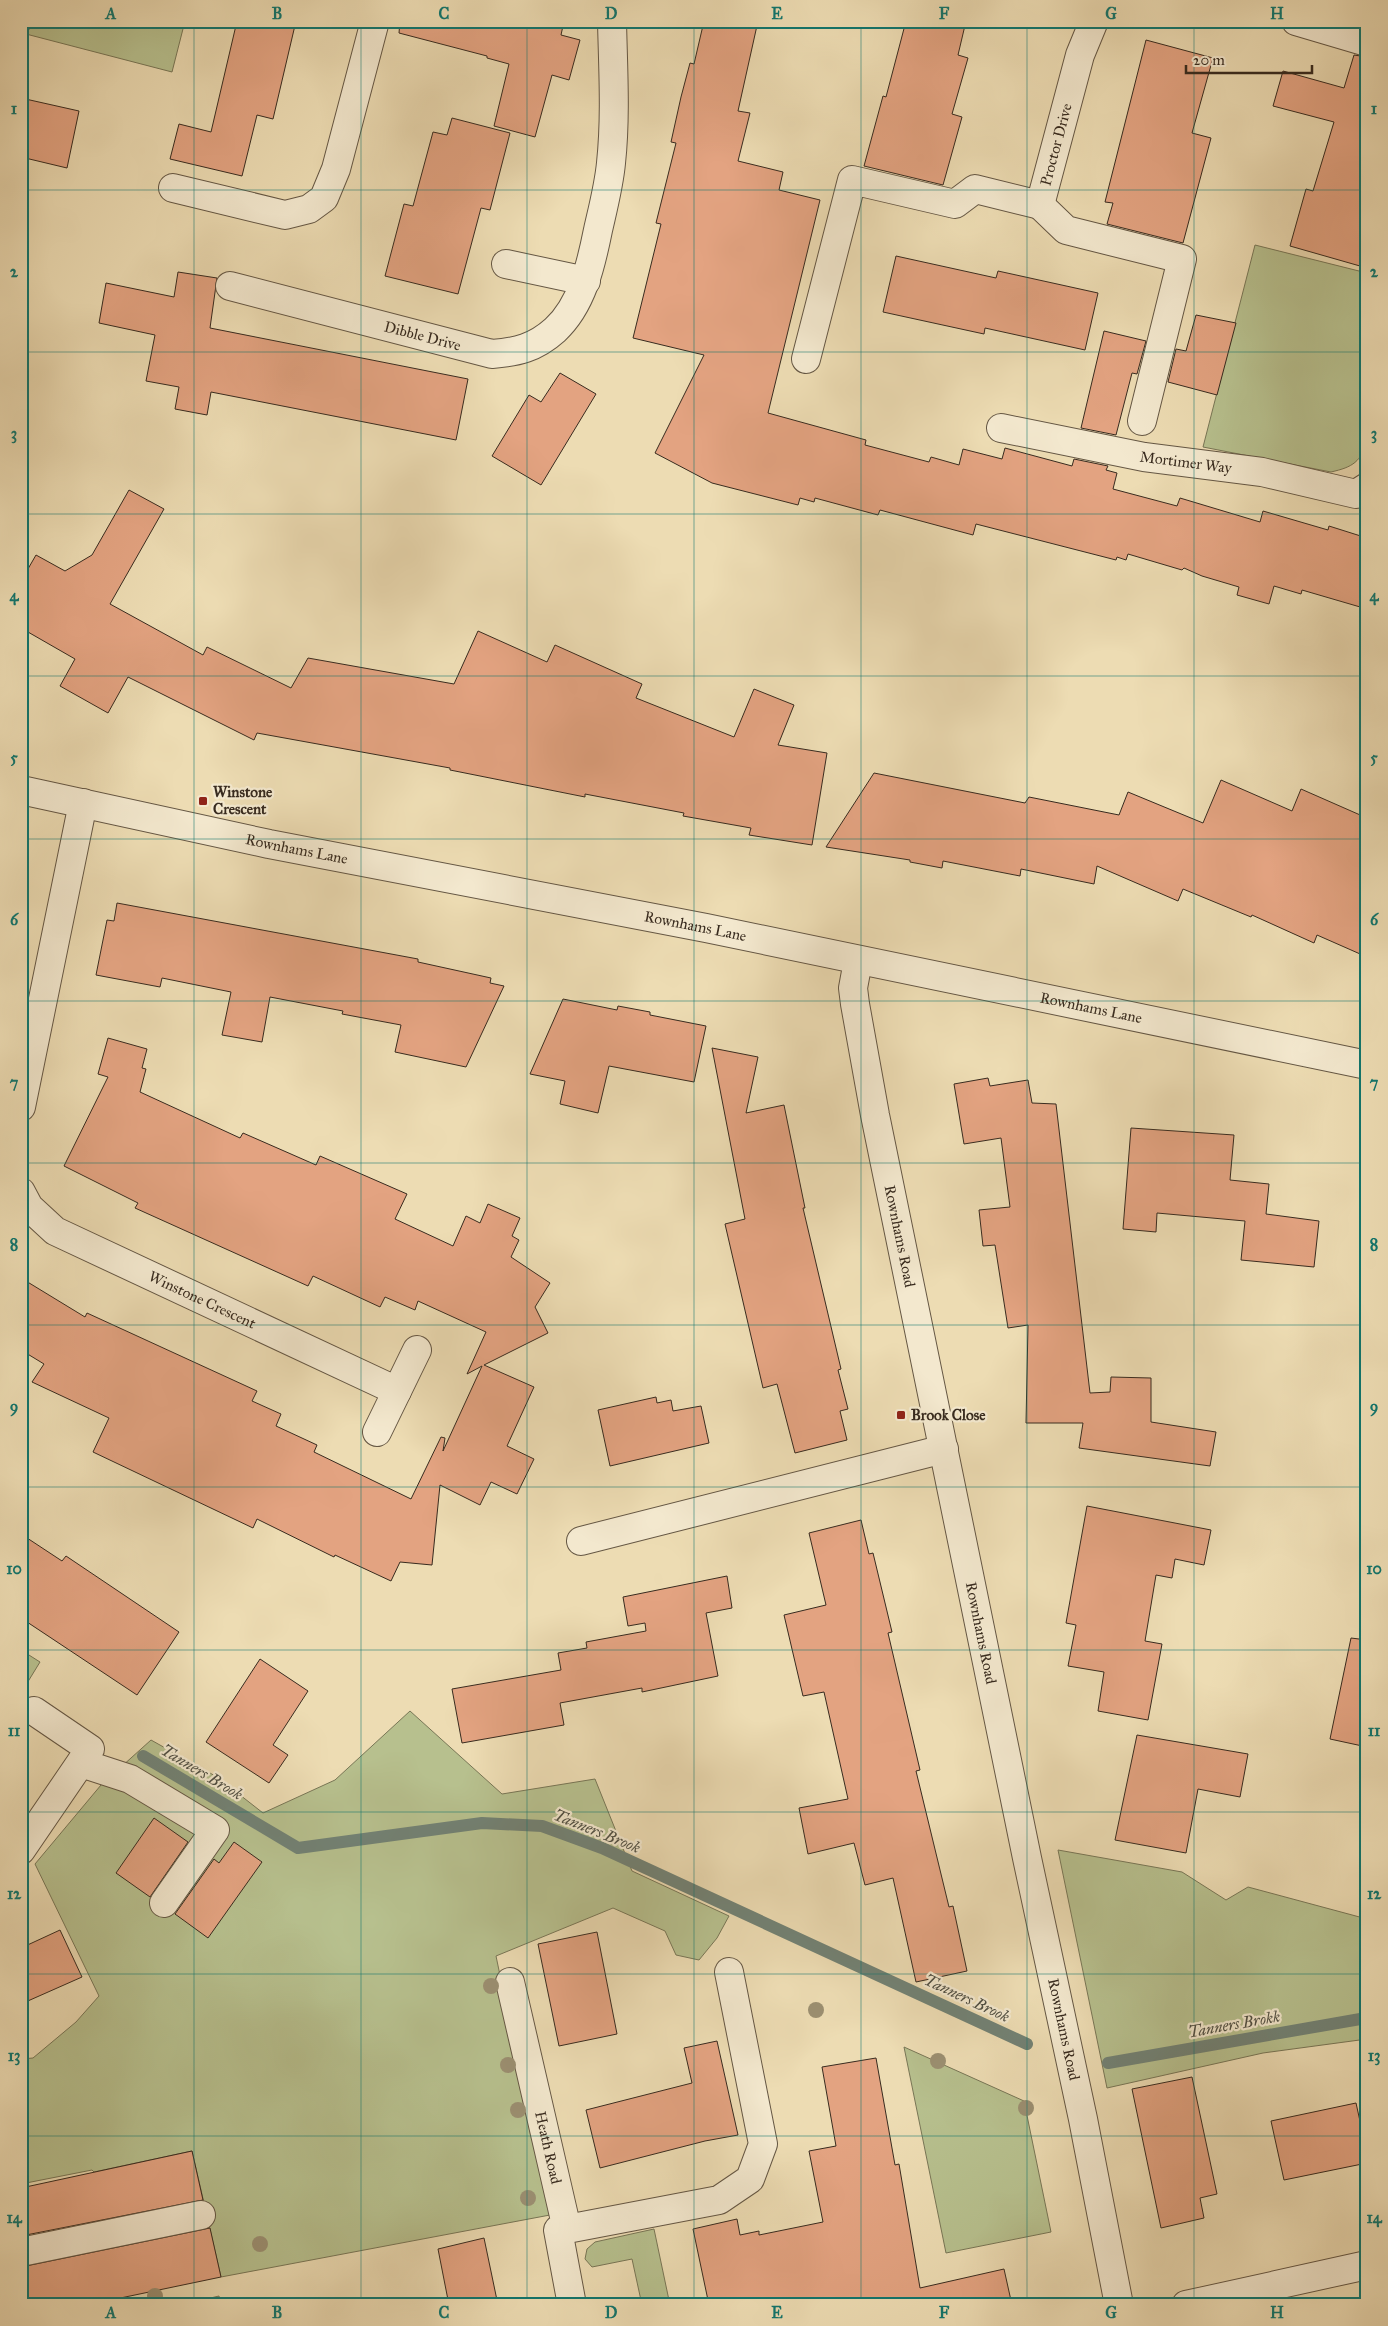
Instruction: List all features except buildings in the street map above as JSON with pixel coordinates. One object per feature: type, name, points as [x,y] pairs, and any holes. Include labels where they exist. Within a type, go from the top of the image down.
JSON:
[{"type":"street","points":[[173,188],[285,215],[309,209],[324,198],[336,169],[376,21]]},
{"type":"street","name":"Dibble Drive","points":[[230,286],[492,354],[518,352],[542,340],[556,329],[567,316],[586,281],[593,256],[611,163],[614,90],[612,21]]},
{"type":"street","name":"Proctor Drive","points":[[806,359],[852,180],[955,204],[975,189],[1040,205],[1080,55],[1094,21]]},
{"type":"street","points":[[1296,21],[1367,42]]},
{"type":"street","points":[[1040,205],[1066,230],[1182,259],[1142,420]]},
{"type":"street","points":[[506,264],[586,281]]},
{"type":"street","name":"Mortimer Way","points":[[1001,428],[1144,457],[1262,472],[1356,494],[1367,486]]},
{"type":"street","name":"Rownhams Lane","points":[[21,790],[269,844],[706,928],[1367,1066]]},
{"type":"street","points":[[21,1107],[83,803]]},
{"type":"street","name":"Rownhams Road","points":[[858,961],[853,988],[855,1004],[1024,1840],[1084,2119],[1119,2305]]},
{"type":"street","name":"Winstone Crescent","points":[[21,1192],[29,1207],[55,1231],[397,1392]]},
{"type":"street","points":[[377,1432],[417,1350]]},
{"type":"street","points":[[581,1542],[944,1448]]},
{"type":"street","points":[[21,1850],[90,1749],[34,1711]]},
{"type":"street","points":[[81,1763],[130,1779],[215,1830],[164,1903]]},
{"type":"street","points":[[572,2305],[558,2230],[719,2200],[750,2179],[763,2144],[729,1972]]},
{"type":"street","name":"Heath Road","points":[[510,1982],[567,2229]]},
{"type":"street","points":[[21,2252],[201,2215]]},
{"type":"street","points":[[1186,2305],[1367,2265]]},
{"type":"green space","points":[[35,21],[185,21],[172,72],[26,34]]},
{"type":"green space","points":[[1255,245],[1367,273],[1367,440],[1359,458],[1345,468],[1331,472],[1203,447]]},
{"type":"green space","points":[[21,1650],[40,1662],[21,1693]]},
{"type":"green space","points":[[410,1711],[502,1794],[595,1779],[632,1871],[729,1916],[717,1938],[699,1960],[676,1955],[665,1931],[613,1908],[496,1956],[550,2215],[221,2277],[192,2151],[94,2172],[92,2170],[21,2184],[21,2059],[33,2058],[76,2022],[99,1996],[35,1864],[101,1785],[151,1740],[217,1777],[263,1813],[335,1780]]},
{"type":"green space","points":[[1058,1850],[1182,1872],[1226,1900],[1248,1887],[1367,1919],[1367,2039],[1263,2053],[1107,2088]]},
{"type":"green space","points":[[904,2047],[1024,2101],[1051,2232],[946,2253]]},
{"type":"green space","points":[[654,2229],[670,2305],[642,2305],[632,2259],[592,2267],[585,2259],[587,2249],[595,2242]]},
{"type":"green space","points":[[219,2296],[221,2305],[181,2305]]},
{"type":"waterway","name":"Tanners Brook","points":[[143,1756],[298,1848],[482,1823],[542,1826],[602,1848],[1027,2044]]},
{"type":"waterway","name":"Tanners Brokk","points":[[1108,2063],[1366,2018]]},
{"type":"place","name":"Winstone Crescent","points":[[203,801]]},
{"type":"place","name":"Brook Close","points":[[901,1415]]}]
